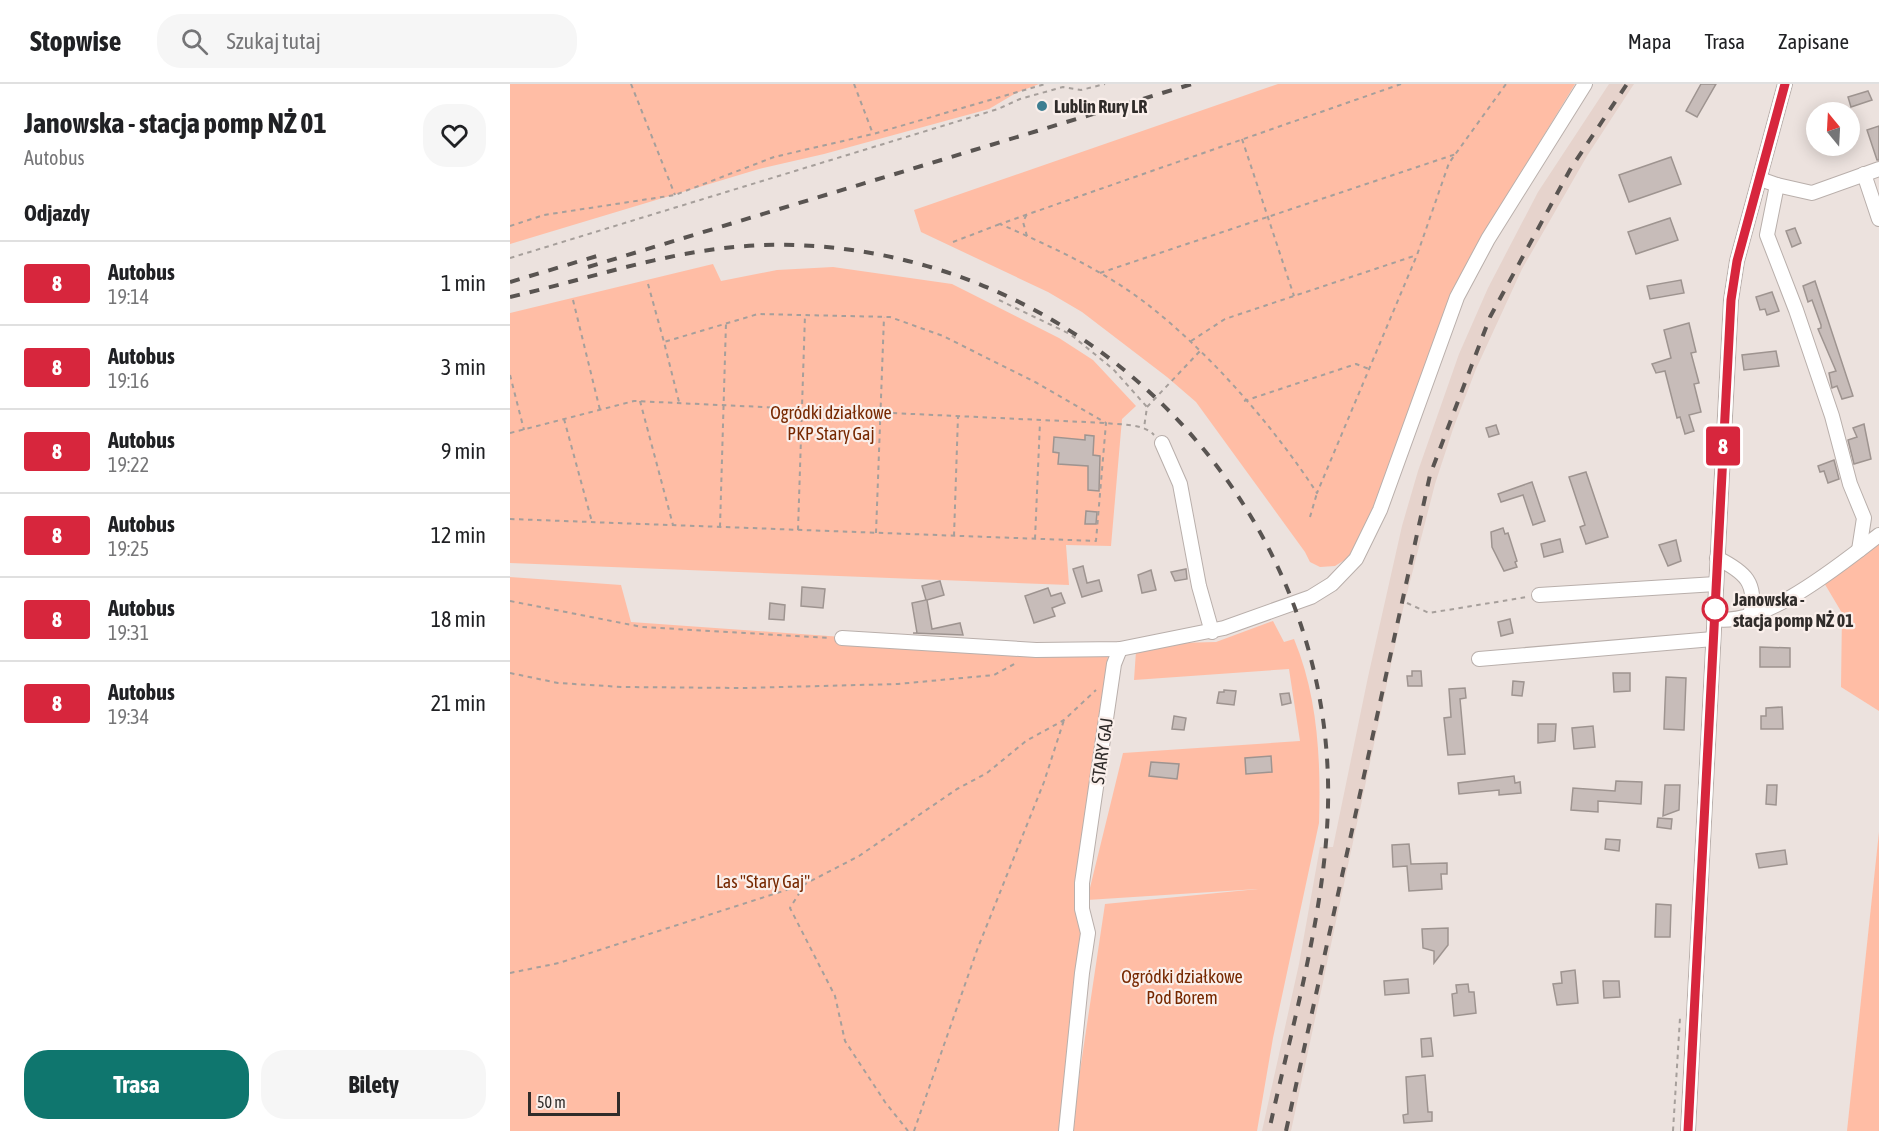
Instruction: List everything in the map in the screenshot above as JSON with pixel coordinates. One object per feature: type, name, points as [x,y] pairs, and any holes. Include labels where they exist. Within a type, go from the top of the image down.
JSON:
[{"type":"street","points":[[842,638],[1036,650],[1120,649],[1212,632],[1311,597],[1332,584],[1356,559],[1380,510],[1457,297],[1488,239],[1585,84]]},
{"type":"street","points":[[1688,1131],[1731,300],[1737,261],[1785,84]]},
{"type":"street","points":[[1760,179],[1812,193],[1879,169]]},
{"type":"street","points":[[1864,174],[1879,219]]},
{"type":"street","points":[[1778,185],[1767,235],[1796,310],[1832,416],[1850,484],[1864,518],[1860,550]]},
{"type":"street","points":[[1162,443],[1180,484],[1199,586],[1212,632]]},
{"type":"street","points":[[1714,619],[1730,621],[1750,616],[1810,585],[1879,535]]},
{"type":"street","points":[[1717,558],[1742,572],[1751,584],[1754,600],[1750,616]]},
{"type":"street","points":[[1539,595],[1716,584]]},
{"type":"street","points":[[1479,659],[1713,639]]},
{"type":"street","name":"STARY GAJ","points":[[1066,1131],[1088,933],[1082,909],[1082,883],[1114,664],[1120,649]]},
{"type":"path","points":[[631,84],[675,195]]},
{"type":"path","points":[[854,84],[873,134]]},
{"type":"path","points":[[510,226],[544,215],[675,195],[774,157],[873,134],[1045,84]]},
{"type":"path","points":[[510,258],[987,112],[1020,99],[1064,87],[1081,90],[1105,84]]},
{"type":"path","points":[[953,242],[1401,84]]},
{"type":"path","points":[[1310,517],[1317,493],[1417,255],[1449,163],[1506,84]]},
{"type":"path","points":[[1242,139],[1294,296]]},
{"type":"path","points":[[1100,274],[1456,154]]},
{"type":"path","points":[[1027,214],[1023,222],[1027,236]]},
{"type":"path","points":[[1000,224],[1100,274],[1146,303],[1200,351],[1291,453],[1317,493]]},
{"type":"path","points":[[1191,342],[1225,319],[1417,255]]},
{"type":"path","points":[[648,284],[679,402]]},
{"type":"path","points":[[573,300],[600,410]]},
{"type":"path","points":[[999,300],[1070,334],[1113,369],[1147,407]]},
{"type":"path","points":[[664,342],[758,314],[884,317],[943,336],[1037,383],[1106,423]]},
{"type":"path","points":[[798,530],[805,315]]},
{"type":"path","points":[[876,533],[884,317]]},
{"type":"path","points":[[720,527],[726,323]]},
{"type":"path","points":[[1144,428],[1147,407],[1200,351]]},
{"type":"path","points":[[1244,401],[1356,364],[1369,369]]},
{"type":"path","points":[[510,375],[524,430]]},
{"type":"path","points":[[640,401],[673,525]]},
{"type":"path","points":[[510,433],[640,401],[1106,423],[1144,428],[1162,443]]},
{"type":"path","points":[[954,536],[958,416]]},
{"type":"path","points":[[564,419],[592,522]]},
{"type":"path","points":[[1035,539],[1040,420]]},
{"type":"path","points":[[510,519],[1096,541],[1106,423]]},
{"type":"path","points":[[1407,603],[1429,613],[1539,595]]},
{"type":"path","points":[[510,601],[642,627],[842,638]]},
{"type":"path","points":[[510,673],[558,683],[622,687],[743,688],[898,684],[994,675],[1036,650]]},
{"type":"path","points":[[510,973],[559,963],[805,884],[859,856],[911,823],[957,789],[987,773],[1026,741],[1064,720],[1098,687]]},
{"type":"path","points":[[914,1131],[978,950],[1044,782],[1064,720]]},
{"type":"path","points":[[805,884],[790,908],[835,996],[845,1041],[885,1102],[908,1131]]},
{"type":"path","points":[[1673,1131],[1680,1018]]},
{"type":"shaded area","points":[[1609,84],[1634,84],[1587,156],[1522,269],[1476,369],[1453,429],[1435,484],[1403,609],[1291,1131],[1262,1131],[1299,964],[1320,847],[1333,847],[1402,526],[1418,471],[1459,354],[1488,288],[1538,192]]},
{"type":"green space","points":[[510,84],[1039,84],[1016,93],[989,109],[824,154],[759,169],[510,244]]},
{"type":"green space","points":[[1278,84],[1575,84],[1468,260],[1374,511],[1351,556],[1335,566],[1320,567],[1310,562],[1196,402],[1167,377],[1082,312],[1048,292],[921,232],[914,210]]},
{"type":"green space","name":"Ogródki działkowe PKP Stary Gaj","points":[[713,264],[721,281],[777,270],[833,267],[952,284],[1059,338],[1093,360],[1136,406],[1122,419],[1111,546],[1066,545],[1069,585],[510,563],[510,313]]},
{"type":"green space","points":[[1879,544],[1879,711],[1841,687],[1842,613],[1823,581]]},
{"type":"green space","name":"Las \"Stary Gaj\"","points":[[510,577],[621,585],[631,622],[1108,656],[1066,1094],[1059,1131],[510,1131]]},
{"type":"green space","name":"Ogródki działkowe Pod Borem","points":[[1273,621],[1284,642],[1294,639],[1308,683],[1318,752],[1319,823],[1273,1038],[1257,1131],[1071,1131],[1105,904],[1258,889],[1087,900],[1123,753],[1300,741],[1289,669],[1134,680],[1136,651],[1176,643],[1216,642]]},
{"type":"green space","points":[[1879,832],[1879,1131],[1847,1131]]},
{"type":"building","points":[[1701,84],[1716,84],[1697,117],[1686,111]]},
{"type":"building","points":[[1868,91],[1872,100],[1860,104],[1860,102],[1850,102],[1848,97]]},
{"type":"building","points":[[1879,126],[1879,160],[1877,160],[1867,130]]},
{"type":"building","points":[[1671,157],[1681,184],[1629,202],[1619,175]]},
{"type":"building","points":[[1670,218],[1678,240],[1636,254],[1628,232]]},
{"type":"building","points":[[1795,228],[1801,243],[1792,247],[1786,231]]},
{"type":"building","points":[[1681,280],[1684,293],[1650,299],[1647,286]]},
{"type":"building","points":[[1815,281],[1853,396],[1842,399],[1837,386],[1832,388],[1829,373],[1836,371],[1818,329],[1821,325],[1812,300],[1808,302],[1803,286]]},
{"type":"building","points":[[1772,292],[1779,311],[1767,315],[1765,309],[1760,310],[1756,297]]},
{"type":"building","points":[[1689,323],[1696,352],[1691,353],[1699,383],[1694,384],[1701,412],[1689,415],[1694,431],[1685,434],[1680,417],[1677,418],[1665,371],[1656,373],[1652,364],[1671,358],[1664,330]]},
{"type":"building","points":[[1776,351],[1779,366],[1744,370],[1742,355]]},
{"type":"building","points":[[1864,424],[1871,459],[1854,464],[1848,440],[1857,437],[1853,428]]},
{"type":"building","points":[[1496,425],[1499,434],[1489,437],[1486,428]]},
{"type":"building","points":[[1085,435],[1094,436],[1093,455],[1100,456],[1099,491],[1088,490],[1088,466],[1058,464],[1059,453],[1053,452],[1054,437],[1085,440]]},
{"type":"building","points":[[1834,460],[1839,479],[1828,483],[1824,471],[1820,472],[1818,466]]},
{"type":"building","points":[[1586,472],[1608,537],[1586,544],[1580,527],[1585,525],[1569,477]]},
{"type":"building","points":[[1532,482],[1545,521],[1533,525],[1523,495],[1501,502],[1498,494]]},
{"type":"building","points":[[1086,511],[1097,512],[1096,524],[1085,524]]},
{"type":"building","points":[[1503,528],[1505,534],[1508,533],[1517,561],[1515,562],[1517,567],[1504,571],[1492,547],[1491,532]]},
{"type":"building","points":[[1560,539],[1563,552],[1544,557],[1541,544]]},
{"type":"building","points":[[1676,540],[1681,561],[1668,566],[1659,545]]},
{"type":"building","points":[[1083,566],[1087,583],[1099,580],[1102,591],[1082,597],[1073,569]]},
{"type":"building","points":[[1186,569],[1187,579],[1175,581],[1171,572]]},
{"type":"building","points":[[1151,570],[1156,590],[1142,593],[1138,575]]},
{"type":"building","points":[[940,581],[944,595],[927,600],[932,629],[960,623],[963,635],[913,633],[917,633],[912,603],[926,600],[922,586]]},
{"type":"building","points":[[802,587],[825,589],[823,608],[801,606]]},
{"type":"building","points":[[1048,588],[1051,596],[1061,593],[1065,603],[1052,608],[1055,616],[1034,623],[1025,596]]},
{"type":"building","points":[[770,603],[785,605],[784,620],[769,619]]},
{"type":"building","points":[[1510,619],[1513,633],[1501,636],[1498,622]]},
{"type":"building","points":[[1760,647],[1790,648],[1790,667],[1760,667]]},
{"type":"building","points":[[1412,671],[1421,671],[1422,686],[1408,686],[1407,676],[1412,676]]},
{"type":"building","points":[[1613,673],[1630,673],[1630,691],[1614,692]]},
{"type":"building","points":[[1666,677],[1686,678],[1684,730],[1664,729]]},
{"type":"building","points":[[1513,681],[1524,682],[1522,696],[1512,695]]},
{"type":"building","points":[[1465,688],[1466,698],[1460,699],[1465,754],[1448,755],[1444,718],[1451,717],[1449,689]]},
{"type":"building","points":[[1224,690],[1236,691],[1234,705],[1217,703],[1219,692],[1224,692]]},
{"type":"building","points":[[1289,693],[1291,703],[1282,705],[1280,694]]},
{"type":"building","points":[[1782,707],[1783,729],[1761,729],[1761,716],[1766,716],[1766,708]]},
{"type":"building","points":[[1174,716],[1186,718],[1184,730],[1172,729]]},
{"type":"building","points":[[1538,724],[1556,724],[1555,741],[1538,743]]},
{"type":"building","points":[[1593,726],[1595,747],[1574,749],[1572,728]]},
{"type":"building","points":[[1271,756],[1272,772],[1246,774],[1245,758]]},
{"type":"building","points":[[1151,762],[1179,764],[1177,779],[1149,776]]},
{"type":"building","points":[[1514,776],[1515,783],[1520,782],[1521,793],[1499,795],[1499,790],[1459,794],[1458,783]]},
{"type":"building","points":[[1616,781],[1642,782],[1641,804],[1598,801],[1598,812],[1571,810],[1573,788],[1615,791]]},
{"type":"building","points":[[1665,785],[1680,785],[1679,810],[1663,816]]},
{"type":"building","points":[[1767,785],[1777,785],[1776,805],[1766,804]]},
{"type":"building","points":[[1658,818],[1672,819],[1671,829],[1657,827]]},
{"type":"building","points":[[1606,839],[1620,840],[1619,851],[1605,849]]},
{"type":"building","points":[[1409,844],[1411,864],[1447,863],[1447,874],[1441,874],[1442,889],[1409,891],[1407,866],[1393,867],[1392,845]]},
{"type":"building","points":[[1785,850],[1787,864],[1759,868],[1756,854]]},
{"type":"building","points":[[1656,904],[1671,905],[1670,937],[1655,937]]},
{"type":"building","points":[[1448,928],[1448,945],[1434,963],[1434,951],[1423,948],[1422,929]]},
{"type":"building","points":[[1575,970],[1578,1003],[1557,1005],[1553,984],[1562,983],[1561,972]]},
{"type":"building","points":[[1408,979],[1409,993],[1385,995],[1384,981]]},
{"type":"building","points":[[1603,981],[1619,981],[1620,997],[1604,998]]},
{"type":"building","points":[[1468,984],[1469,992],[1474,992],[1476,1013],[1454,1016],[1452,994],[1457,993],[1456,985]]},
{"type":"building","points":[[1431,1038],[1433,1056],[1422,1057],[1421,1039]]},
{"type":"building","points":[[1425,1075],[1428,1112],[1432,1112],[1432,1121],[1404,1123],[1403,1115],[1408,1114],[1406,1077]]},
{"type":"railway","points":[[588,267],[1192,84]]},
{"type":"railway","points":[[1286,1131],[1430,475],[1490,317],[1571,168],[1627,84]]},
{"type":"railway","points":[[510,297],[650,261],[756,245],[794,245],[899,259],[998,292],[1087,342],[1166,408],[1232,487],[1282,576],[1315,675],[1328,780],[1323,867],[1309,957],[1269,1131]]},
{"type":"railway","points":[[510,282],[597,256]]},
{"type":"bus line","name":"8","points":[[1688,1131],[1709,751],[1728,327],[1737,261],[1785,84]]},
{"type":"place","name":"Lublin Rury LR","points":[[1042,106]]},
{"type":"place","name":"Janowska - stacja pomp NŻ 01","points":[[1715,609]]}]
